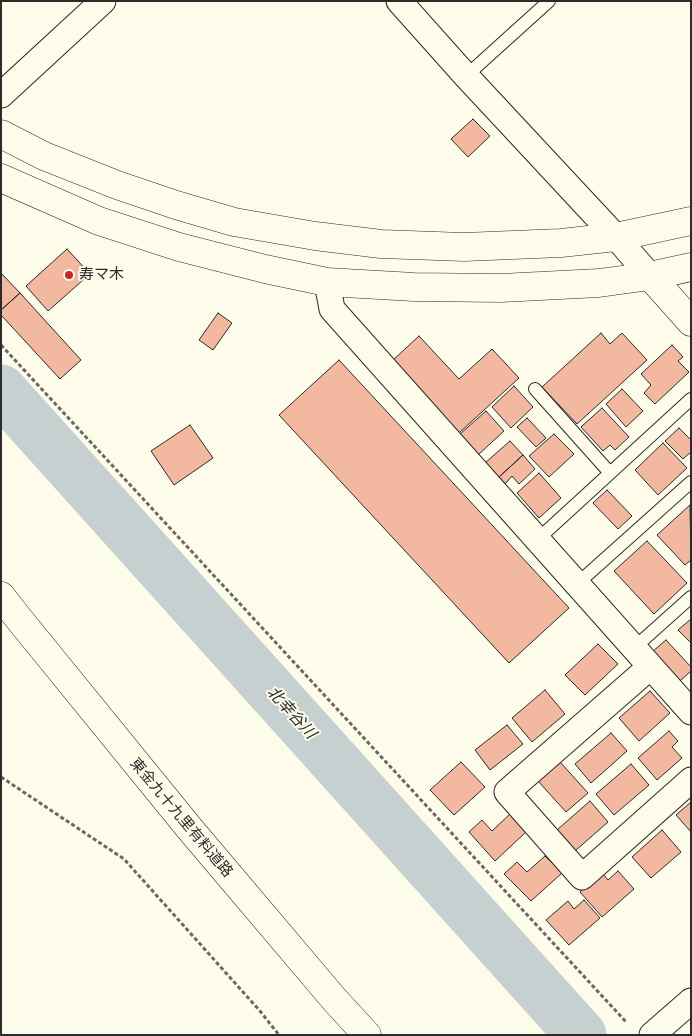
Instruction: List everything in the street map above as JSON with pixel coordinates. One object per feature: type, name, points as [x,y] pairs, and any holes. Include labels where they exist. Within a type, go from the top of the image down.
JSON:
[{"type":"main road","points":[[1,134],[44,156],[116,185],[234,222],[381,244],[464,247],[561,242],[616,237],[691,221]]},
{"type":"main road","points":[[1,178],[99,220],[179,247],[265,269],[327,282],[414,287],[501,288],[599,283],[650,276],[691,267]]},
{"type":"main road","points":[[650,276],[691,322]]},
{"type":"main road","name":"東金九十九里有料道路","points":[[1,596],[190,829],[334,999],[367,1035]]},
{"type":"street","points":[[1,95],[103,1]]},
{"type":"street","points":[[399,1],[650,276]]},
{"type":"street","points":[[327,282],[332,309],[691,712]]},
{"type":"street","points":[[642,658],[507,792],[582,876],[691,780]]},
{"type":"street","points":[[642,1031],[691,1001]]},
{"type":"lane","points":[[466,76],[548,1]]},
{"type":"lane","points":[[535,389],[610,473]]},
{"type":"lane","points":[[537,540],[691,399]]},
{"type":"lane","points":[[577,584],[691,482]]},
{"type":"lane","points":[[642,658],[691,597]]},
{"type":"path","points":[[1,345],[642,1031]]},
{"type":"path","points":[[1,777],[124,859],[260,1011],[279,1035]]},
{"type":"building","points":[[473,119],[490,136],[468,157],[451,139]]},
{"type":"building","points":[[67,249],[90,274],[48,311],[26,286]]},
{"type":"building","points":[[1,273],[20,293],[1,310]]},
{"type":"building","points":[[20,293],[81,360],[60,379],[1,315],[1,310]]},
{"type":"building","points":[[218,313],[232,323],[213,350],[199,340]]},
{"type":"building","points":[[601,333],[610,344],[622,333],[647,360],[577,424],[542,387]]},
{"type":"building","points":[[419,336],[459,379],[492,349],[519,378],[459,433],[392,361]]},
{"type":"building","points":[[672,345],[683,357],[678,361],[689,372],[655,404],[644,393],[651,385],[641,374]]},
{"type":"building","points":[[339,360],[569,608],[509,663],[279,415]]},
{"type":"building","points":[[514,386],[533,407],[511,428],[492,407]]},
{"type":"building","points":[[622,389],[643,411],[626,427],[606,404]]},
{"type":"building","points":[[602,408],[629,437],[615,450],[610,445],[603,451],[581,427]]},
{"type":"building","points":[[486,411],[504,431],[478,455],[459,435]]},
{"type":"building","points":[[527,418],[546,438],[536,447],[517,427]]},
{"type":"building","points":[[190,425],[213,458],[174,485],[151,451]]},
{"type":"building","points":[[679,428],[691,440],[691,452],[683,459],[665,441]]},
{"type":"building","points":[[554,434],[574,454],[549,477],[529,456]]},
{"type":"building","points":[[510,441],[523,455],[499,477],[485,463]]},
{"type":"building","points":[[663,443],[687,468],[658,495],[635,470]]},
{"type":"building","points":[[523,455],[535,469],[519,484],[512,476],[505,484],[499,477]]},
{"type":"building","points":[[539,473],[561,498],[539,518],[517,493]]},
{"type":"building","points":[[607,490],[632,516],[618,529],[593,503]]},
{"type":"building","points":[[690,505],[691,560],[685,565],[657,535]]},
{"type":"building","points":[[647,541],[687,583],[654,614],[614,571]]},
{"type":"building","points":[[691,619],[691,643],[678,630]]},
{"type":"building","points":[[666,640],[691,667],[691,671],[680,681],[652,652]]},
{"type":"building","points":[[598,644],[618,664],[585,695],[565,675]]},
{"type":"building","points":[[545,690],[565,714],[532,742],[512,718]]},
{"type":"building","points":[[650,691],[670,713],[639,741],[619,718]]},
{"type":"building","points":[[507,725],[523,744],[490,770],[475,750]]},
{"type":"building","points":[[669,731],[678,741],[672,747],[682,758],[657,780],[638,758]]},
{"type":"building","points":[[611,733],[627,751],[591,783],[575,764]]},
{"type":"building","points":[[461,762],[485,787],[454,815],[430,790]]},
{"type":"building","points":[[560,762],[588,793],[566,812],[538,781]]},
{"type":"building","points":[[631,764],[649,785],[614,815],[596,794]]},
{"type":"building","points":[[590,801],[608,822],[575,851],[557,830]]},
{"type":"building","points":[[691,802],[691,832],[676,815]]},
{"type":"building","points":[[510,814],[526,832],[495,861],[469,832],[482,820],[492,831]]},
{"type":"building","points":[[662,830],[681,852],[651,878],[632,857]]},
{"type":"building","points":[[545,856],[562,873],[531,901],[504,874],[517,862],[527,872]]},
{"type":"building","points":[[618,871],[634,889],[602,917],[580,892],[602,873],[608,880]]},
{"type":"building","points":[[584,900],[600,918],[569,945],[546,920],[568,901],[574,909]]},
{"type":"waterway","name":"北幸谷川","points":[[1,390],[581,1035]]},
{"type":"place","name":"寿マ木","points":[[69,275]]}]
